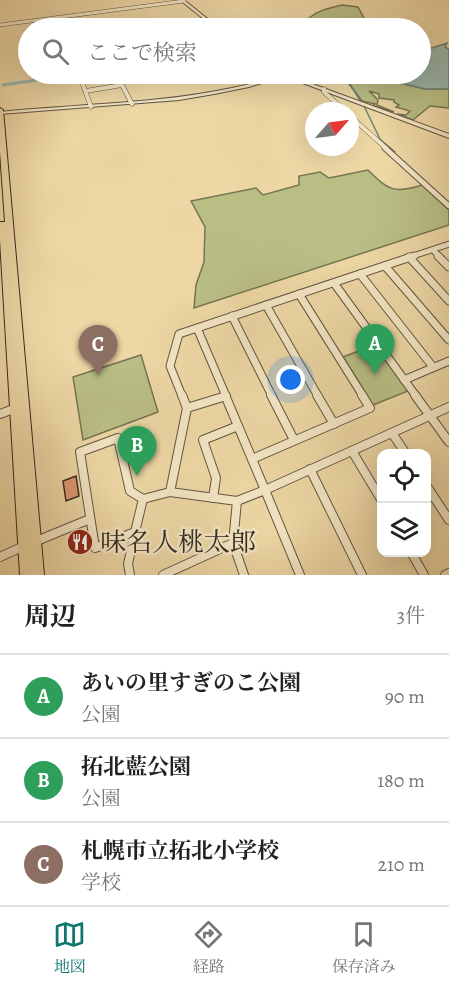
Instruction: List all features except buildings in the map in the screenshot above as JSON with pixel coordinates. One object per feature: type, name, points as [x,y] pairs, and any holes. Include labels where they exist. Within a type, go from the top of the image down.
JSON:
[{"type":"main road","points":[[0,112],[8,300],[16,408],[30,544],[37,575]]},
{"type":"main road","points":[[0,183],[1,215],[5,236]]},
{"type":"main road","points":[[8,300],[30,544],[27,575]]},
{"type":"street","points":[[58,18],[183,0],[204,18]]},
{"type":"street","points":[[157,4],[162,10]]},
{"type":"street","points":[[0,25],[18,23]]},
{"type":"street","points":[[83,84],[91,107]]},
{"type":"street","points":[[0,112],[132,104],[233,91],[254,84]]},
{"type":"street","points":[[310,84],[449,135]]},
{"type":"street","points":[[86,91],[122,85],[132,104]]},
{"type":"street","points":[[324,89],[324,92],[335,102]]},
{"type":"street","points":[[359,124],[449,206]]},
{"type":"street","points":[[170,492],[187,408],[170,366],[179,334],[449,244]]},
{"type":"street","points":[[432,250],[449,267]]},
{"type":"street","points":[[409,258],[449,301]]},
{"type":"street","points":[[385,266],[449,340]]},
{"type":"street","points":[[360,274],[433,367]]},
{"type":"street","points":[[333,283],[449,442]]},
{"type":"street","points":[[252,459],[370,408],[299,294]]},
{"type":"street","points":[[266,305],[334,424]]},
{"type":"street","points":[[232,316],[294,440]]},
{"type":"street","points":[[197,328],[300,575]]},
{"type":"street","points":[[404,380],[449,361]]},
{"type":"street","points":[[187,408],[226,396]]},
{"type":"street","points":[[135,532],[95,548],[80,452],[118,438],[130,491],[142,499],[170,492],[237,501],[449,407]]},
{"type":"street","points":[[0,414],[16,408]]},
{"type":"street","points":[[213,498],[216,478],[203,440],[238,426]]},
{"type":"street","points":[[392,433],[403,449]]},
{"type":"street","points":[[352,451],[377,494]]},
{"type":"street","points":[[310,469],[362,575]]},
{"type":"street","points":[[431,493],[449,520]]},
{"type":"street","points":[[130,575],[128,564],[142,499]]},
{"type":"street","points":[[237,501],[233,543],[244,575]]},
{"type":"street","points":[[0,557],[90,519]]},
{"type":"street","points":[[163,575],[185,570],[233,543]]},
{"type":"street","points":[[414,557],[424,575]]},
{"type":"street","points":[[445,575],[449,573]]},
{"type":"green space","points":[[342,5],[358,7],[364,18],[309,18],[324,10]]},
{"type":"green space","points":[[349,84],[405,84],[425,89],[449,89],[449,108],[430,106],[413,120],[397,114],[406,115],[410,111],[396,107],[399,105],[394,100],[379,98],[379,94],[369,91],[378,100],[377,105],[394,112],[362,101]]},
{"type":"green space","points":[[368,170],[386,186],[392,188],[405,189],[422,185],[449,210],[449,225],[194,308],[196,285],[204,262],[205,227],[191,201],[256,188],[263,195],[299,185],[299,176],[320,172],[329,178]]},
{"type":"green space","points":[[375,345],[408,391],[373,405],[343,357]]},
{"type":"green space","points":[[141,355],[158,412],[83,440],[73,377]]},
{"type":"water","points":[[447,43],[445,47],[449,49],[449,89],[425,89],[405,84],[431,84],[432,48]]},
{"type":"waterway","points":[[3,85],[18,83]]},
{"type":"waterway","points":[[350,84],[361,102]]},
{"type":"waterway","points":[[364,106],[380,139],[395,152]]},
{"type":"place","name":"あいの里すぎのこ公園","points":[[375,374]]},
{"type":"place","name":"札幌市立拓北小学校","points":[[98,375]]},
{"type":"place","name":"拓北藍公園","points":[[137,476]]},
{"type":"place","name":"味名人桃太郎","points":[[80,542]]}]
